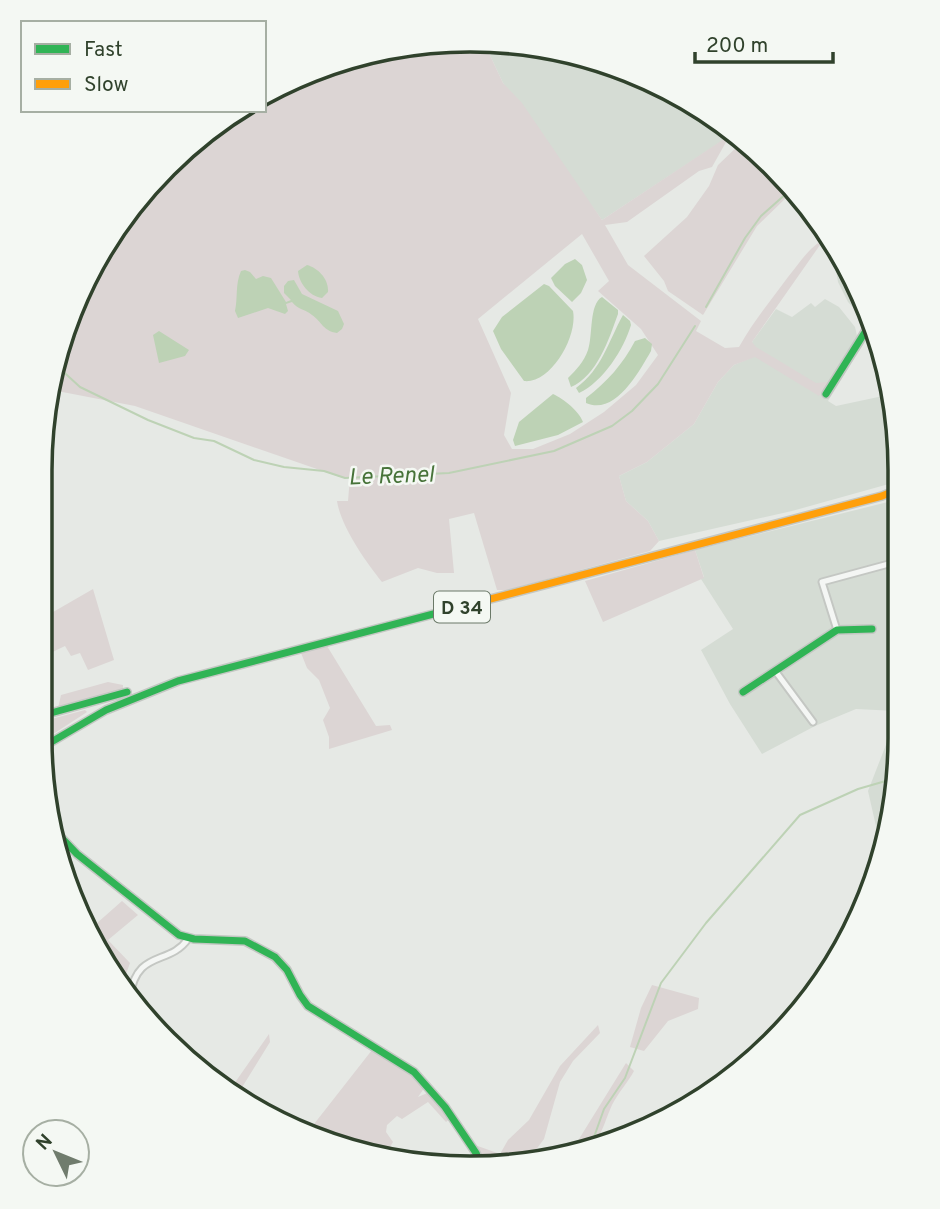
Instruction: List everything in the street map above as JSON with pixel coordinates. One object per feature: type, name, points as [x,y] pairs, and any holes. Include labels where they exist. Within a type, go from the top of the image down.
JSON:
[{"type":"main road","points":[[826,394],[864,333]]},
{"type":"main road","name":"D 34","points":[[52,742],[106,710],[177,681],[888,494]]},
{"type":"main road","points":[[743,692],[837,630],[872,629]]},
{"type":"main road","points":[[52,713],[127,692]]},
{"type":"main road","points":[[66,841],[172,930],[188,939],[241,940],[275,957],[287,968],[298,995],[308,1006],[414,1072],[444,1107],[476,1156]]},
{"type":"street","points":[[837,630],[822,582],[888,564]]},
{"type":"street","points":[[776,671],[813,722]]},
{"type":"street","points":[[133,984],[142,967],[182,947],[188,939]]},
{"type":"shaded area","points":[[489,53],[524,56],[578,67],[630,84],[655,96],[679,108],[724,139],[602,220],[503,83]]},
{"type":"shaded area","points":[[489,53],[503,83],[522,103],[602,220],[724,139],[727,141],[712,167],[699,171],[627,222],[605,225],[628,265],[701,321],[696,331],[725,348],[739,347],[788,277],[818,243],[820,245],[752,342],[816,383],[828,382],[819,396],[755,357],[734,365],[718,382],[694,424],[647,462],[619,476],[626,501],[648,521],[659,541],[650,551],[507,590],[497,590],[474,513],[449,519],[454,573],[437,573],[418,568],[382,582],[355,544],[339,511],[337,501],[348,501],[350,477],[343,478],[135,406],[61,392],[84,310],[108,261],[123,238],[175,175],[238,123],[255,112],[266,112],[266,106],[310,84],[362,67],[416,56]],"holes":[[[582,234],[609,281],[598,291],[641,329],[658,355],[636,385],[604,412],[570,434],[533,449],[512,449],[504,435],[511,393],[478,319]]]},
{"type":"shaded area","points":[[735,148],[786,198],[757,226],[703,315],[668,291],[664,281],[644,256],[687,217],[709,186],[718,165]]},
{"type":"shaded area","points":[[575,259],[582,265],[587,280],[581,293],[572,302],[555,286],[551,278],[565,264]]},
{"type":"shaded area","points":[[307,265],[319,271],[327,283],[328,292],[322,298],[309,292],[300,280],[298,271]]},
{"type":"shaded area","points":[[836,268],[856,311],[848,302],[838,282]]},
{"type":"shaded area","points":[[245,270],[256,279],[263,276],[271,278],[286,302],[291,300],[284,293],[284,286],[288,281],[294,280],[302,294],[338,311],[344,324],[342,329],[337,333],[329,330],[292,302],[286,304],[288,311],[285,314],[268,308],[238,318],[235,311],[238,281],[241,271]]},
{"type":"shaded area","points":[[544,284],[573,311],[571,333],[553,367],[534,380],[524,381],[501,349],[493,331],[502,317]]},
{"type":"shaded area","points":[[602,297],[618,310],[618,314],[595,366],[580,382],[571,387],[568,378],[586,354],[590,344],[593,313]]},
{"type":"shaded area","points":[[825,299],[839,307],[855,327],[857,336],[862,327],[866,340],[828,401],[836,406],[880,397],[887,443],[888,484],[792,511],[659,541],[648,521],[626,501],[619,476],[647,462],[694,424],[718,382],[734,365],[755,356],[752,342],[776,309],[792,317],[811,303],[815,307]]},
{"type":"shaded area","points":[[623,315],[631,325],[618,354],[596,381],[579,393],[576,388],[598,364]]},
{"type":"shaded area","points":[[159,331],[189,350],[185,356],[159,363],[153,335]]},
{"type":"shaded area","points":[[645,338],[652,344],[651,351],[625,390],[607,403],[586,403],[586,398],[614,372],[635,341]]},
{"type":"shaded area","points":[[553,394],[571,406],[583,422],[558,435],[515,446],[513,440],[519,422]]},
{"type":"shaded area","points":[[888,502],[888,711],[856,709],[815,726],[762,754],[730,704],[701,650],[733,629],[701,579],[704,577],[695,550]]},
{"type":"shaded area","points":[[695,550],[704,578],[603,622],[585,581]]},
{"type":"shaded area","points":[[93,589],[114,660],[88,670],[80,653],[71,656],[65,646],[52,652],[52,613]]},
{"type":"shaded area","points":[[327,646],[376,726],[390,725],[392,730],[329,749],[329,737],[323,720],[330,708],[319,680],[307,668],[301,653]]},
{"type":"shaded area","points":[[108,682],[123,685],[123,691],[58,708],[61,695]]},
{"type":"shaded area","points":[[85,710],[87,712],[52,735],[52,719]]},
{"type":"shaded area","points":[[888,740],[884,793],[877,830],[868,791]]},
{"type":"shaded area","points":[[122,901],[138,915],[108,940],[130,963],[126,975],[108,948],[96,924]]},
{"type":"shaded area","points":[[652,985],[699,998],[698,1009],[668,1021],[644,1051],[630,1047],[641,1008]]},
{"type":"shaded area","points":[[598,1025],[600,1033],[573,1061],[560,1082],[544,1139],[535,1151],[482,1156],[475,1145],[500,1154],[508,1140],[529,1120],[560,1066]]},
{"type":"shaded area","points":[[269,1034],[270,1042],[241,1088],[234,1083]]},
{"type":"shaded area","points":[[372,1050],[408,1070],[425,1087],[418,1097],[432,1091],[452,1117],[446,1122],[428,1102],[402,1119],[397,1116],[387,1125],[386,1132],[393,1142],[389,1148],[313,1126]]},
{"type":"shaded area","points":[[626,1063],[634,1071],[612,1105],[599,1135],[577,1142]]},
{"type":"waterway","name":"Le Renel","points":[[706,307],[745,238],[761,216],[784,195]]},
{"type":"waterway","name":"Le Renel","points":[[65,373],[80,387],[148,420],[194,438],[214,441],[254,460],[284,467],[324,471],[345,478],[449,473],[554,451],[612,426],[632,411],[658,384],[695,326]]},
{"type":"waterway","points":[[594,1137],[604,1109],[625,1078],[661,983],[706,923],[800,815],[858,789],[885,781]]},
{"type":"traffic: fast","points":[[826,394],[864,333]]},
{"type":"traffic: fast","points":[[52,742],[106,710],[178,681],[479,602]]},
{"type":"traffic: fast","points":[[743,692],[837,630],[872,629]]},
{"type":"traffic: fast","points":[[52,713],[127,692]]},
{"type":"traffic: fast","points":[[66,843],[179,935],[194,939],[245,941],[275,957],[287,970],[308,1006],[414,1072],[445,1107],[477,1156]]},
{"type":"traffic: slow","points":[[479,602],[888,493]]}]
